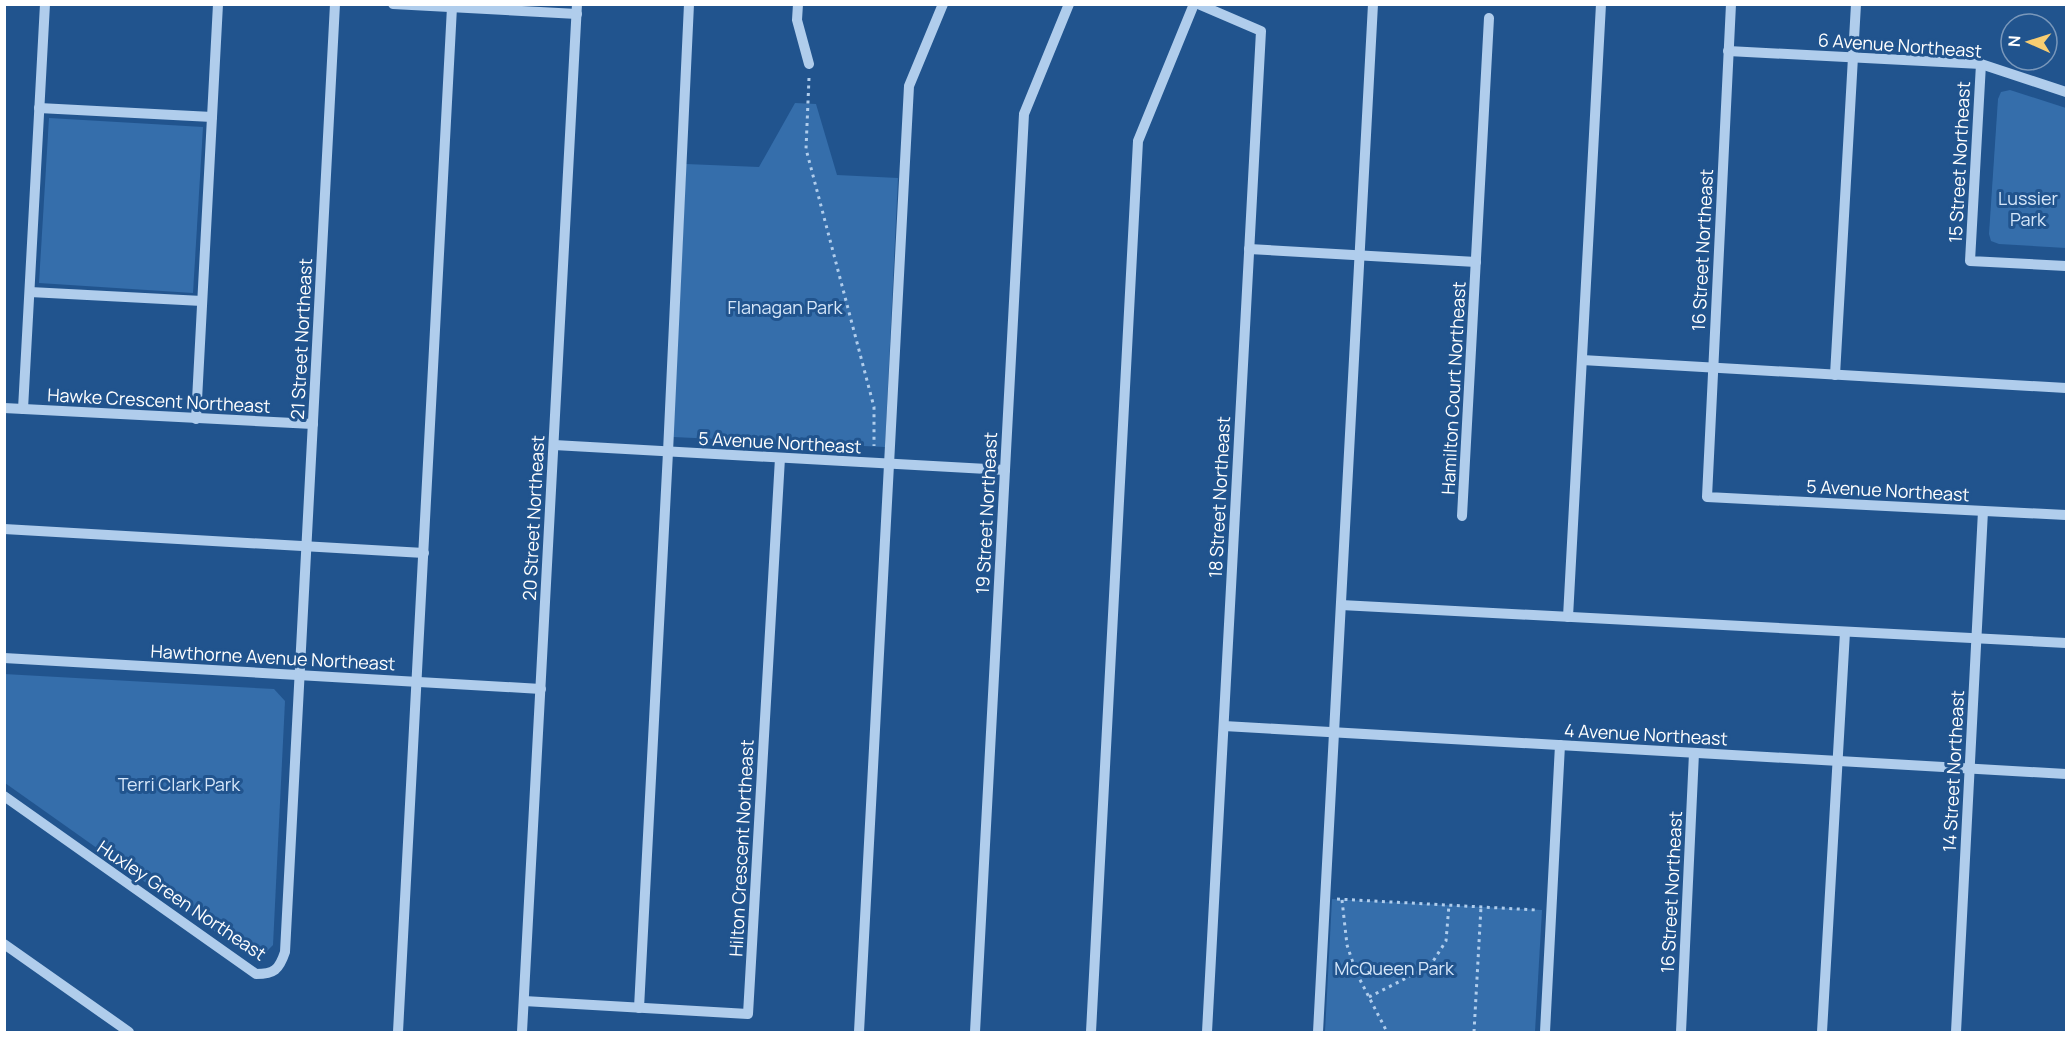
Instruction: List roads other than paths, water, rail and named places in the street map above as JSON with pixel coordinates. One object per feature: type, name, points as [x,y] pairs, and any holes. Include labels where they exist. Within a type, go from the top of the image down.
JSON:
[{"type":"street","points":[[23,410],[45,4]]},
{"type":"street","points":[[196,418],[218,4]]},
{"type":"street","name":"21 Street Northeast","points":[[298,675],[335,4]]},
{"type":"street","points":[[393,4],[577,9]]},
{"type":"street","points":[[639,1008],[689,4]]},
{"type":"street","points":[[798,4],[797,20],[809,64]]},
{"type":"street","points":[[859,1032],[909,87],[943,4]]},
{"type":"street","name":"19 Street Northeast","points":[[975,1032],[1024,114],[1069,4]]},
{"type":"street","points":[[1091,1032],[1138,141],[1196,4]]},
{"type":"street","name":"18 Street Northeast","points":[[1196,4],[1261,31],[1207,1032]]},
{"type":"street","points":[[1318,1032],[1373,4]]},
{"type":"street","points":[[1568,617],[1601,4]]},
{"type":"street","name":"16 Street Northeast","points":[[1707,497],[1731,4]]},
{"type":"street","points":[[1835,375],[1856,4]]},
{"type":"street","points":[[398,1032],[452,7]]},
{"type":"street","name":"20 Street Northeast","points":[[522,1032],[577,9]]},
{"type":"street","name":"Hamilton Court Northeast","points":[[1462,516],[1490,18]]},
{"type":"street","name":"6 Avenue Northeast","points":[[1728,51],[1981,64],[2067,92]]},
{"type":"street","name":"15 Street Northeast","points":[[1981,64],[1970,261],[2067,266]]},
{"type":"street","points":[[39,108],[212,117]]},
{"type":"street","name":"Hamilton Court Northeast","points":[[1249,249],[1476,262]]},
{"type":"street","points":[[30,292],[202,301]]},
{"type":"street","points":[[1582,360],[2067,388]]},
{"type":"street","name":"Hawke Crescent Northeast","points":[[4,408],[312,424]]},
{"type":"street","name":"5 Avenue Northeast","points":[[554,445],[1005,470]]},
{"type":"street","name":"Hilton Crescent Northeast","points":[[524,1001],[748,1014],[780,458]]},
{"type":"street","name":"5 Avenue Northeast","points":[[1707,497],[2067,515]]},
{"type":"street","name":"14 Street Northeast","points":[[1956,1032],[1983,511]]},
{"type":"street","points":[[4,529],[424,553]]},
{"type":"street","points":[[1341,605],[2067,643]]},
{"type":"street","points":[[1822,1032],[1845,632]]},
{"type":"street","name":"Hawthorne Avenue Northeast","points":[[4,658],[540,689]]},
{"type":"street","name":"Huxley Green Northeast","points":[[4,796],[256,974],[270,974],[280,965],[285,952],[298,675]]},
{"type":"street","name":"4 Avenue Northeast","points":[[1224,726],[2067,774]]},
{"type":"street","points":[[1545,1032],[1560,745]]},
{"type":"street","name":"16 Street Northeast","points":[[1681,1032],[1694,753]]},
{"type":"street","points":[[4,944],[129,1032]]},
{"type":"park label","name":"Lussier Park","points":[[2028,208]]},
{"type":"park label","name":"Flanagan Park","points":[[785,307]]},
{"type":"park label","name":"Terri Clark Park","points":[[179,784]]},
{"type":"park label","name":"McQueen Park","points":[[1394,968]]}]
